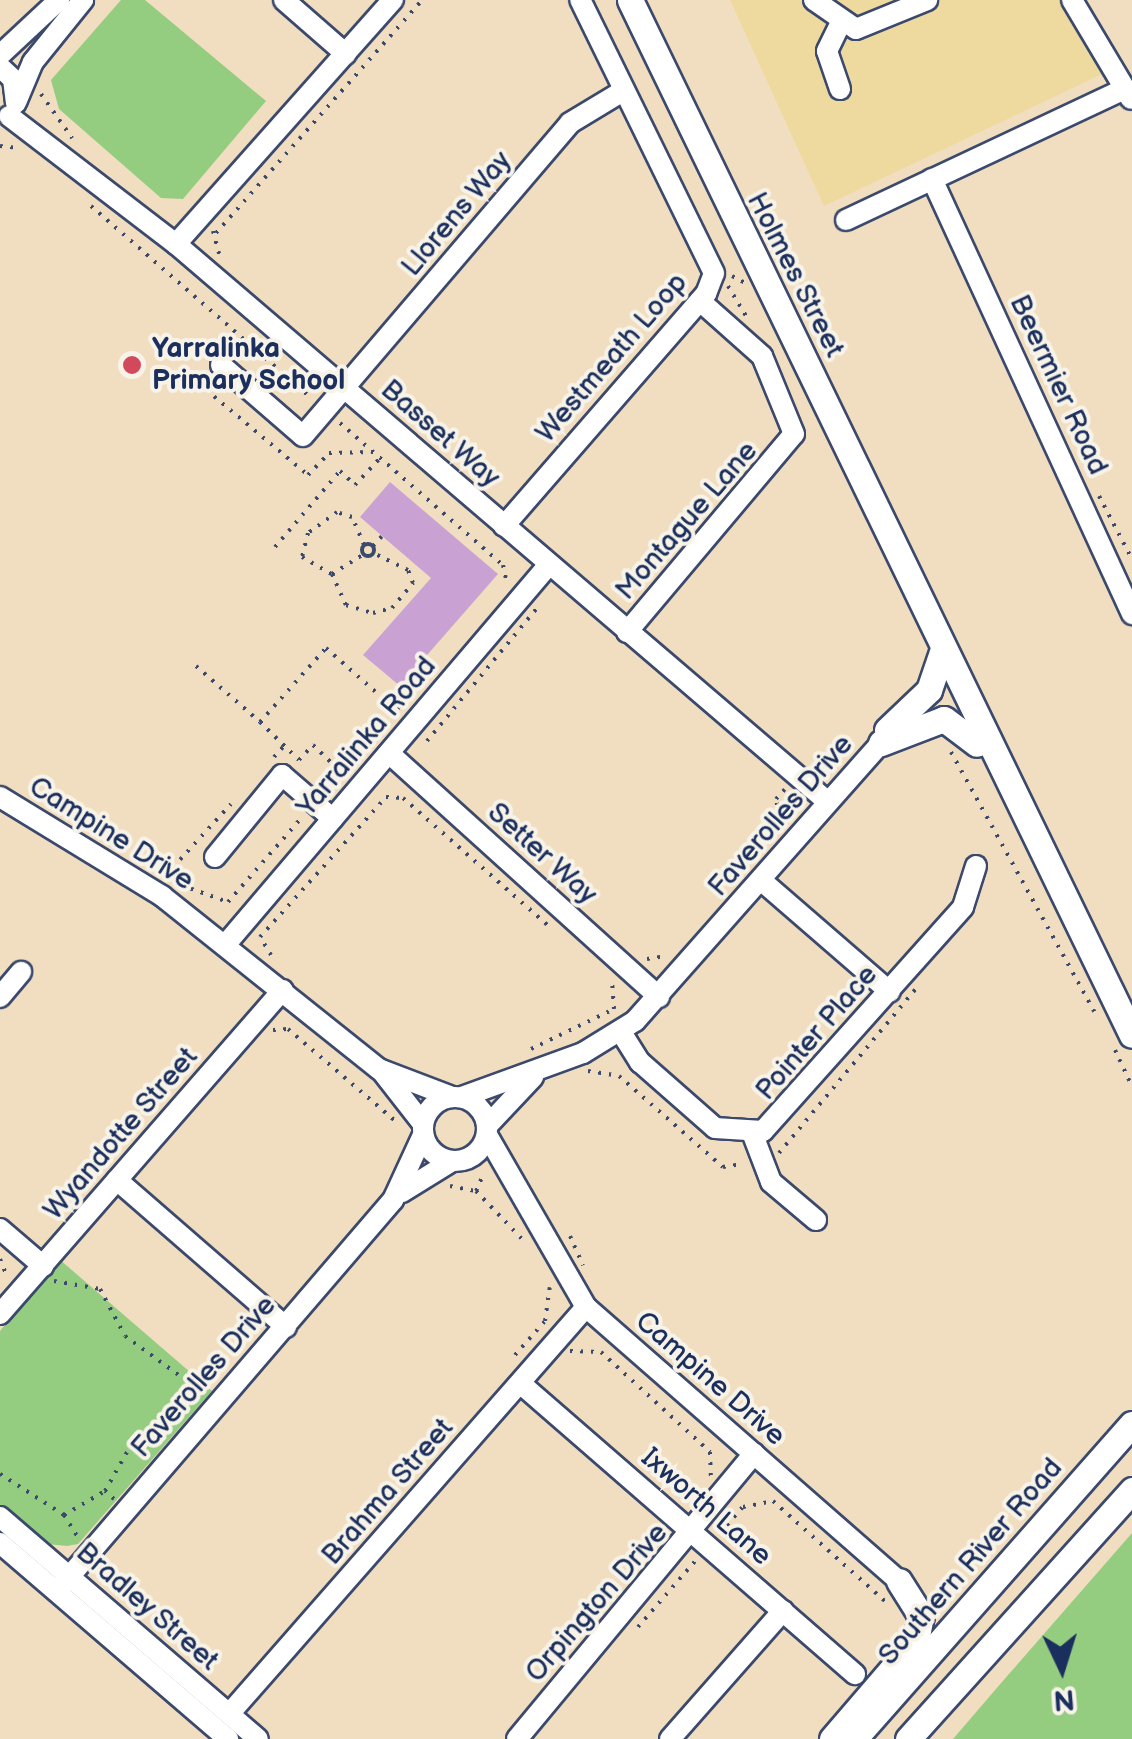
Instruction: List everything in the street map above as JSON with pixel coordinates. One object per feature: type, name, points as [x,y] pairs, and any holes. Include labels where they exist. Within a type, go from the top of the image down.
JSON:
[{"type":"main road","name":"Holmes Street","points":[[630,0],[913,575],[964,664],[1088,942],[1117,1037]]},
{"type":"main road","name":"Holmes Street","points":[[913,575],[942,652],[1051,878],[1088,942]]},
{"type":"main road","points":[[880,743],[929,690],[942,652]]},
{"type":"main road","points":[[880,743],[938,719],[968,729],[1023,847],[1051,878]]},
{"type":"main road","name":"Southern River Road","points":[[854,1739],[1132,1424]]},
{"type":"main road","points":[[908,1739],[1132,1490]]},
{"type":"main road","points":[[832,1739],[916,1641],[921,1616],[899,1581]]},
{"type":"street","points":[[0,55],[59,0]]},
{"type":"street","points":[[9,113],[33,62],[83,0]]},
{"type":"street","points":[[284,0],[346,54]]},
{"type":"street","points":[[176,244],[394,0]]},
{"type":"street","name":"Westmeath Loop","points":[[504,526],[700,302],[714,273],[580,0]]},
{"type":"street","points":[[814,0],[840,24],[873,25],[927,0]]},
{"type":"street","points":[[846,220],[1128,94],[1072,0]]},
{"type":"street","points":[[840,24],[827,51],[840,89]]},
{"type":"street","points":[[0,67],[9,113]]},
{"type":"street","name":"Llorens Way","points":[[221,365],[303,436],[570,123],[623,90]]},
{"type":"street","name":"Basset Way","points":[[9,113],[176,244],[828,802]]},
{"type":"street","name":"Beermier Road","points":[[932,179],[1132,614]]},
{"type":"street","name":"Montague Lane","points":[[627,632],[794,434],[762,356],[700,302]]},
{"type":"street","name":"Yarralinka Road","points":[[226,944],[549,565]]},
{"type":"street","name":"Faverolles Drive","points":[[457,1097],[538,1072],[620,1032],[658,996],[762,881],[880,743]]},
{"type":"street","name":"Setter Way","points":[[389,753],[621,976],[658,996]]},
{"type":"street","points":[[215,857],[282,775],[333,819]]},
{"type":"street","name":"Campine Drive","points":[[0,797],[226,944],[380,1069],[423,1130],[456,1161],[516,1192]]},
{"type":"street","name":"Pointer Place","points":[[620,1032],[640,1062],[715,1128],[753,1135],[785,1114],[963,908],[976,866]]},
{"type":"street","points":[[762,881],[890,992]]},
{"type":"street","points":[[0,996],[21,972]]},
{"type":"street","name":"Wyandotte Street","points":[[0,1314],[41,1275],[117,1180],[282,990]]},
{"type":"street","name":"Campine Drive","points":[[380,1069],[457,1097],[488,1130],[559,1281],[899,1581]]},
{"type":"street","name":"Faverolles Drive","points":[[393,1200],[456,1161],[538,1072]]},
{"type":"street","points":[[423,1130],[457,1097]]},
{"type":"street","name":"Faverolles Drive","points":[[63,1584],[393,1200],[423,1130]]},
{"type":"street","points":[[753,1135],[758,1162],[816,1220]]},
{"type":"street","points":[[117,1180],[286,1327]]},
{"type":"street","points":[[0,1229],[41,1275]]},
{"type":"street","name":"Brahma Street","points":[[230,1713],[586,1307]]},
{"type":"street","name":"Ixworth Lane","points":[[520,1384],[855,1674]]},
{"type":"street","name":"Orpington Drive","points":[[518,1739],[702,1539],[724,1494],[754,1454]]},
{"type":"street","name":"Bradley Street","points":[[0,1516],[63,1584],[228,1739]]},
{"type":"street","name":"Bradley Street","points":[[0,1543],[63,1584],[258,1739]]},
{"type":"street","points":[[670,1739],[782,1611]]},
{"type":"path","points":[[231,265],[216,252],[216,233],[422,0]]},
{"type":"path","points":[[43,102],[82,148]]},
{"type":"path","points":[[0,146],[13,146]]},
{"type":"path","points":[[198,218],[216,233]]},
{"type":"path","points":[[714,273],[724,273],[753,318],[743,329],[754,338]]},
{"type":"path","points":[[274,546],[340,471],[355,485],[380,458]]},
{"type":"path","points":[[364,546],[412,576],[392,608],[353,610],[332,574],[302,557],[312,530],[344,512],[364,546],[364,554]]},
{"type":"path","points":[[299,518],[312,530]]},
{"type":"path","points":[[332,574],[373,550],[382,536]]},
{"type":"path","points":[[420,750],[542,611],[506,579]]},
{"type":"path","points":[[260,722],[326,648],[396,710]]},
{"type":"path","points":[[196,666],[299,760],[314,745],[341,772]]},
{"type":"path","points":[[938,719],[1117,1037],[1132,1086]]},
{"type":"path","points":[[271,760],[284,746]]},
{"type":"path","points":[[790,848],[776,837],[776,799],[797,776],[838,766],[849,753]]},
{"type":"path","points":[[149,866],[228,902],[349,763],[386,797],[403,798],[557,934]]},
{"type":"path","points":[[403,798],[419,780]]},
{"type":"path","points":[[165,876],[245,789]]},
{"type":"path","points":[[277,961],[260,936],[386,797]]},
{"type":"path","points":[[600,971],[621,976],[681,943]]},
{"type":"path","points":[[566,1032],[585,1071],[619,1076],[723,1167],[773,1160],[924,988],[908,971]]},
{"type":"path","points":[[522,1053],[614,1009],[621,976]]},
{"type":"path","points":[[440,1186],[476,1191],[532,1254]]},
{"type":"path","points":[[506,1366],[544,1321],[559,1281],[586,1262],[567,1231]]},
{"type":"path","points":[[0,1259],[8,1265],[0,1287]]},
{"type":"path","points":[[542,1270],[559,1281]]},
{"type":"path","points":[[41,1275],[100,1290],[125,1336],[188,1382],[182,1417],[132,1445],[105,1491],[64,1515]]},
{"type":"path","points":[[544,1321],[573,1354],[602,1352],[710,1452],[712,1484],[743,1507]]},
{"type":"path","points":[[0,1474],[64,1515],[90,1550]]},
{"type":"path","points":[[105,1491],[126,1509]]},
{"type":"path","points":[[631,1635],[702,1539],[743,1507],[773,1501],[894,1609]]},
{"type":"green space","points":[[121,0],[145,0],[266,101],[183,199],[161,198],[59,109],[51,80]]},
{"type":"green space","points":[[59,1259],[212,1391],[78,1544],[67,1546],[47,1544],[0,1507],[0,1331]]},
{"type":"green space","points":[[1132,1533],[1132,1739],[953,1739],[1002,1682]]},
{"type":"sand","points":[[730,0],[1078,0],[1119,66],[824,206]]},
{"type":"building","points":[[390,482],[498,574],[400,686],[363,655],[431,578],[360,517]]},
{"type":"place","name":"Yarralinka Primary School","points":[[132,365]]}]
